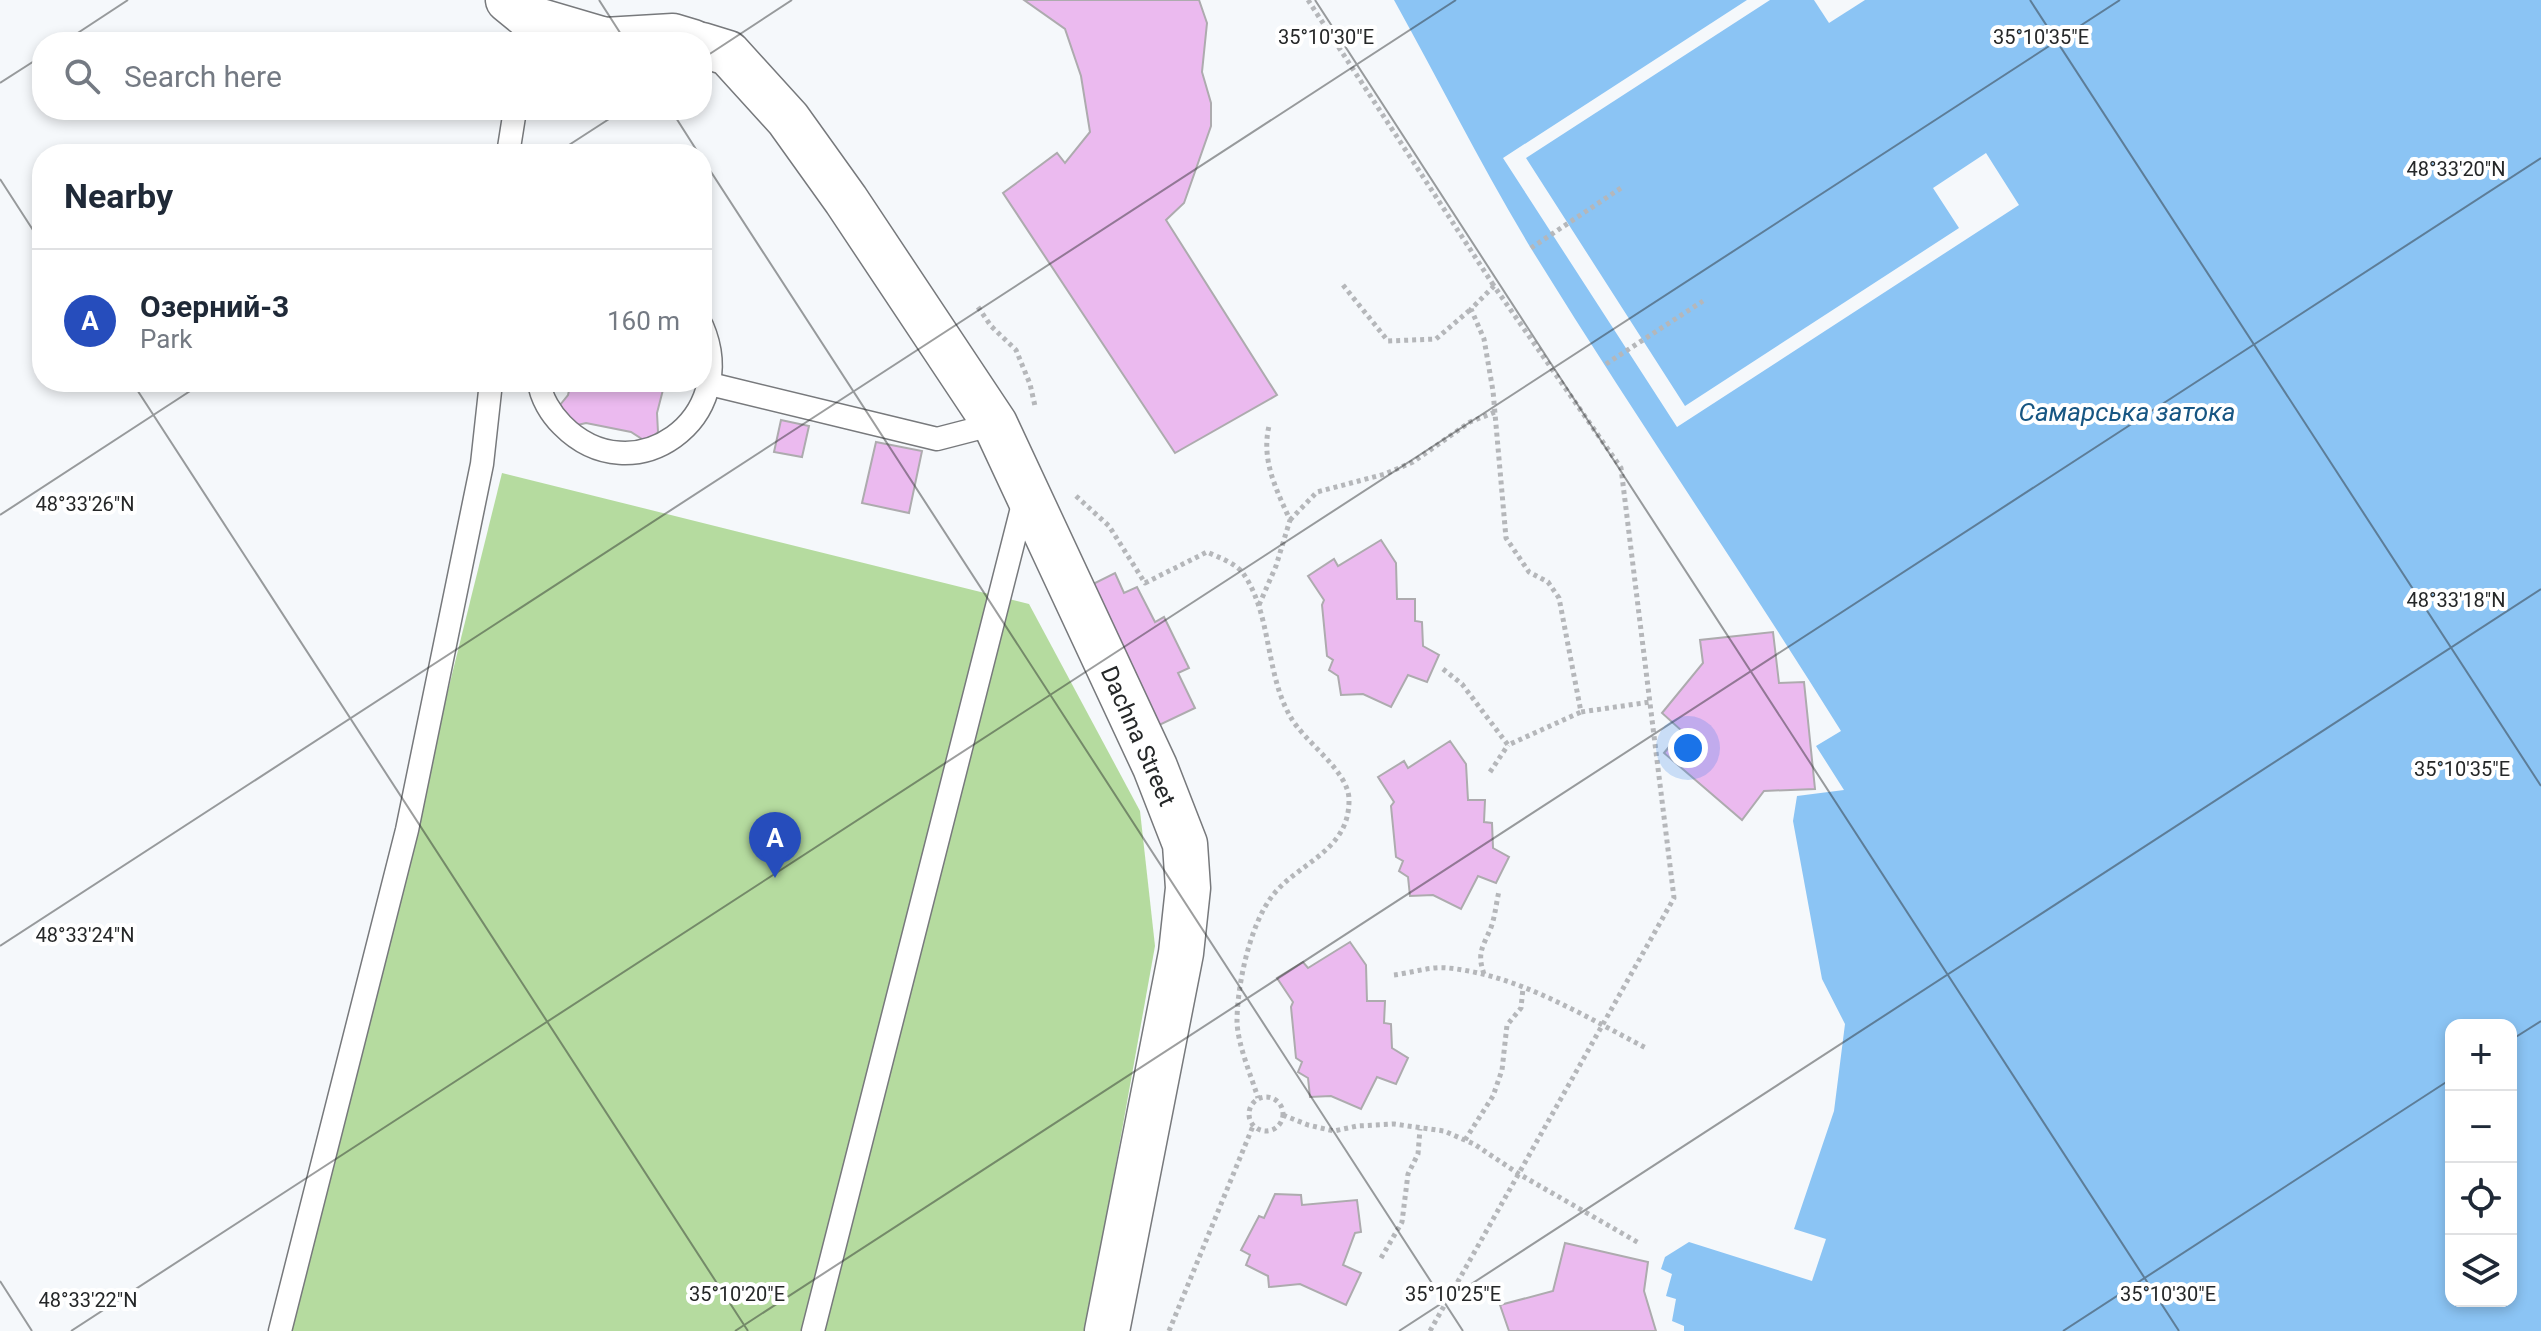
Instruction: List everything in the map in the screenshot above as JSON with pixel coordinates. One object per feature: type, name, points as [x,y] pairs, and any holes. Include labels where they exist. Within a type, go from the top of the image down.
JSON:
[{"type":"street","points":[[522,20],[572,32]]},
{"type":"street","name":"Dachna Street","points":[[712,48],[728,53],[788,119],[846,200],[995,424],[1155,767],[1185,844],[1188,888],[1181,953],[1107,1331]]},
{"type":"lane","points":[[510,144],[513,120]]},
{"type":"lane","points":[[712,384],[937,439],[995,424]]},
{"type":"lane","points":[[280,1331],[407,830],[482,464],[490,392]]},
{"type":"lane","points":[[541,392],[553,417],[574,438],[601,450],[630,453],[658,447],[682,432],[700,410],[707,392]]},
{"type":"lane","points":[[813,1331],[1026,494]]},
{"type":"path","points":[[1308,0],[1494,286],[1621,468],[1674,898],[1430,1331]]},
{"type":"path","points":[[1531,248],[1624,186]]},
{"type":"path","points":[[1343,285],[1388,341],[1436,339],[1494,286]]},
{"type":"path","points":[[1606,364],[1703,301]]},
{"type":"path","points":[[978,307],[991,326],[1016,350],[1030,384],[1035,408]]},
{"type":"path","points":[[1471,309],[1484,339],[1495,412],[1506,538],[1529,572],[1548,582],[1559,598],[1581,712]]},
{"type":"path","points":[[1258,606],[1276,566],[1290,520],[1317,492],[1385,474],[1413,462],[1470,422],[1495,412]]},
{"type":"path","points":[[1269,426],[1265,441],[1271,478],[1290,520]]},
{"type":"path","points":[[1074,494],[1109,526],[1145,583],[1207,552],[1241,571],[1258,606],[1275,684],[1291,718],[1344,778],[1349,798],[1344,823],[1328,851],[1273,895],[1254,932],[1242,981],[1237,1024],[1258,1098]]},
{"type":"path","points":[[1443,669],[1462,684],[1508,745]]},
{"type":"path","points":[[1490,772],[1508,745],[1581,712],[1650,702]]},
{"type":"path","points":[[1484,975],[1478,959],[1480,947],[1491,928],[1499,891]]},
{"type":"path","points":[[1394,975],[1445,967],[1484,975],[1581,1012],[1646,1048]]},
{"type":"path","points":[[1465,1140],[1493,1096],[1502,1070],[1507,1025],[1521,1008],[1523,988]]},
{"type":"path","points":[[1169,1331],[1253,1126],[1249,1111],[1258,1098],[1264,1096],[1280,1103],[1283,1115],[1279,1126],[1263,1131],[1253,1126]]},
{"type":"path","points":[[1283,1115],[1334,1131],[1394,1124],[1444,1131],[1465,1140],[1639,1243]]},
{"type":"path","points":[[1381,1258],[1402,1222],[1408,1174],[1418,1154],[1420,1129]]},
{"type":"green space","points":[[502,473],[1029,604],[1140,811],[1155,946],[1086,1331],[289,1331]]},
{"type":"water","name":"Самарська затока","points":[[1394,0],[2541,0],[2541,1331],[1684,1331],[1684,1326],[1672,1321],[1676,1299],[1666,1296],[1672,1274],[1661,1269],[1665,1257],[1689,1242],[1812,1281],[1826,1239],[1794,1229],[1834,1111],[1845,1024],[1822,979],[1793,821],[1797,796],[1844,790],[1816,746],[1841,731],[1608,371],[1532,250]]},
{"type":"pier","points":[[1747,0],[1770,0],[1526,158],[1685,406],[1959,228],[1933,188],[1986,153],[2019,205],[1677,427],[1503,158]]},
{"type":"pier","points":[[1814,0],[1865,0],[1829,23]]},
{"type":"building","points":[[1024,0],[1199,0],[1207,23],[1202,72],[1211,103],[1211,126],[1184,203],[1166,220],[1277,395],[1175,453],[1003,193],[1057,153],[1065,163],[1090,132],[1081,76],[1065,29]]},
{"type":"building","points":[[569,392],[662,392],[657,413],[658,432],[649,440],[631,432],[586,423],[573,426],[560,405]]},
{"type":"building","points":[[781,420],[809,426],[802,457],[774,452]]},
{"type":"building","points":[[876,442],[922,451],[909,513],[862,503]]},
{"type":"building","points":[[1381,540],[1396,563],[1397,599],[1415,599],[1415,621],[1422,622],[1423,646],[1439,655],[1427,682],[1408,675],[1391,707],[1363,694],[1341,695],[1338,676],[1329,670],[1333,660],[1327,656],[1324,600],[1308,576],[1334,559],[1338,566]]},
{"type":"building","points":[[1115,573],[1124,593],[1137,587],[1155,622],[1164,617],[1189,668],[1178,673],[1195,708],[1153,728],[1085,588]]},
{"type":"building","points":[[1773,632],[1779,683],[1804,682],[1815,789],[1764,791],[1742,820],[1664,753],[1682,731],[1662,713],[1703,663],[1700,640]]},
{"type":"building","points":[[1450,741],[1466,764],[1468,800],[1485,800],[1484,822],[1492,823],[1493,848],[1509,857],[1496,883],[1478,876],[1461,909],[1433,895],[1410,896],[1408,877],[1399,871],[1403,861],[1396,857],[1391,806],[1394,802],[1378,777],[1404,761],[1408,768]]},
{"type":"building","points":[[1350,942],[1366,965],[1367,1001],[1385,1001],[1384,1023],[1391,1024],[1392,1048],[1408,1058],[1396,1084],[1377,1077],[1361,1109],[1331,1096],[1310,1097],[1308,1078],[1298,1072],[1302,1062],[1296,1058],[1293,1002],[1277,978],[1303,962],[1308,968]]},
{"type":"building","points":[[1275,1194],[1301,1195],[1302,1205],[1357,1200],[1361,1232],[1355,1233],[1343,1265],[1361,1273],[1346,1305],[1300,1284],[1269,1287],[1268,1276],[1246,1265],[1250,1255],[1241,1250],[1259,1216],[1264,1218]]},
{"type":"building","points":[[1565,1243],[1648,1262],[1644,1291],[1656,1331],[1509,1331],[1500,1305],[1553,1291]]},
{"type":"place","name":"Озерний-3","points":[[775,878]]}]
